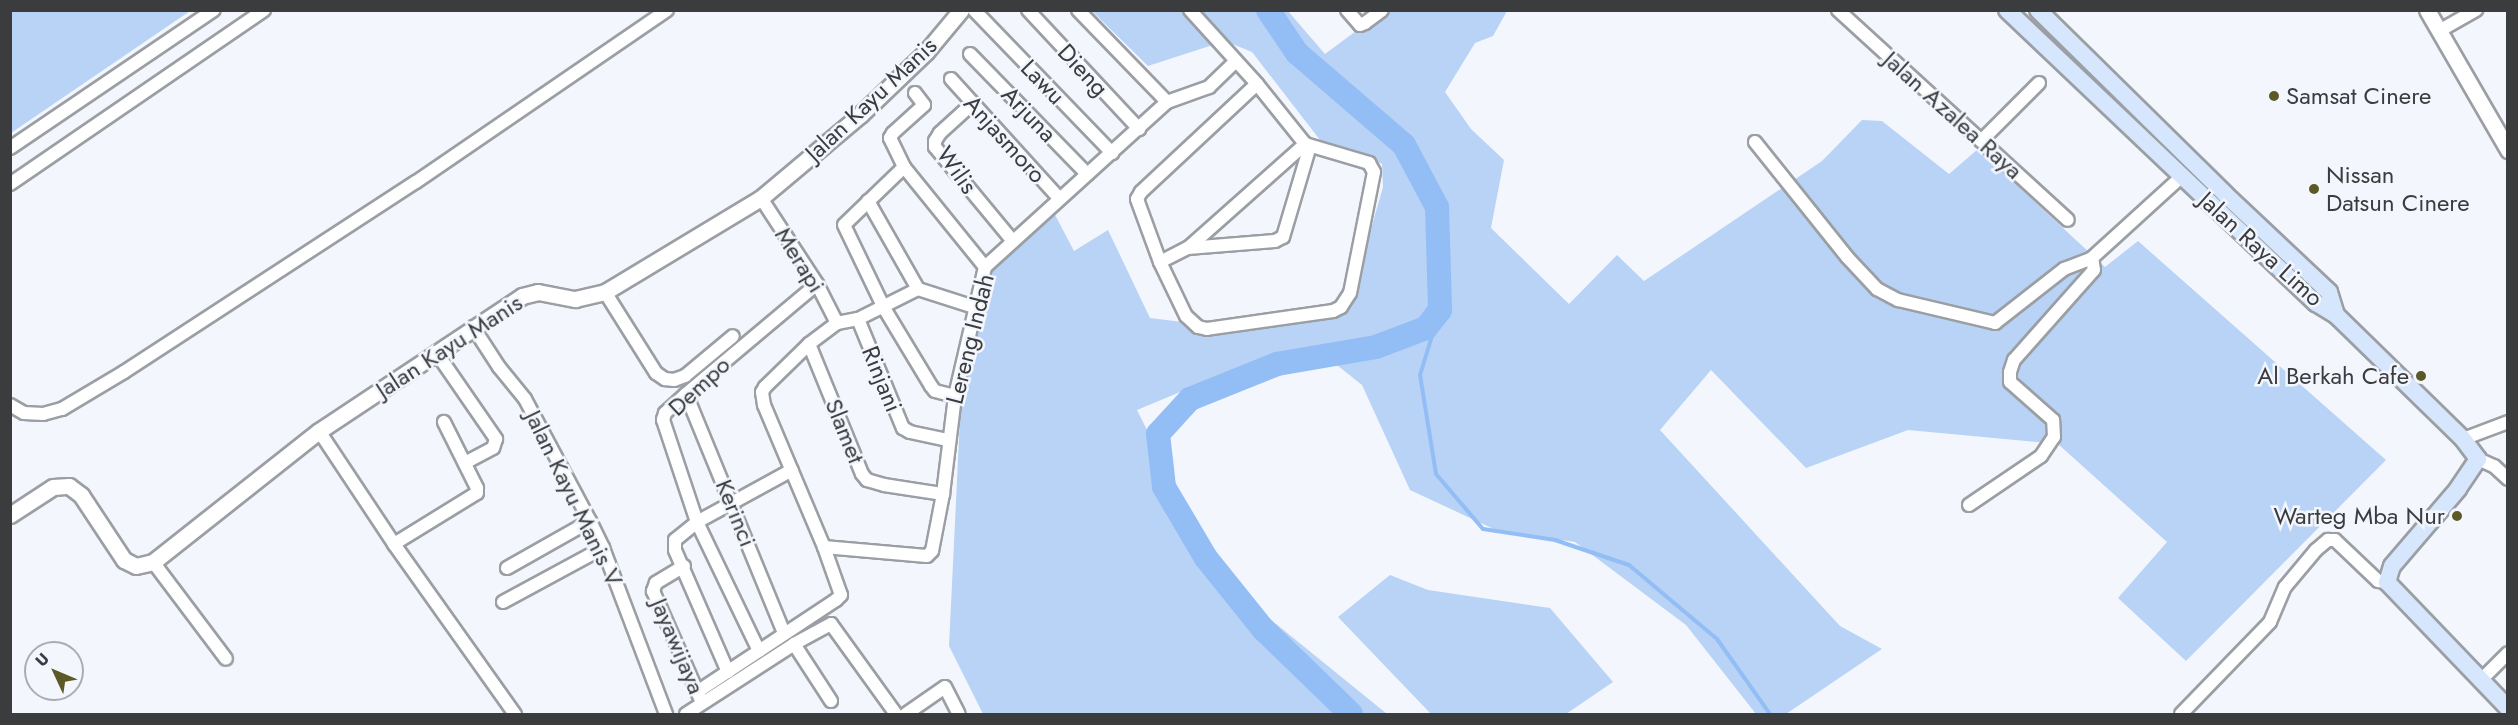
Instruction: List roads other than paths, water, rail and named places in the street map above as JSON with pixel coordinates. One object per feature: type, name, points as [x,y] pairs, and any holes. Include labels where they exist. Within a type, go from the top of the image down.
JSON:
[{"type":"main road","name":"Jalan Raya Limo","points":[[2007,10],[2316,303],[2336,315]]},
{"type":"main road","name":"Jalan Raya Limo","points":[[2038,10],[2329,292],[2336,315]]},
{"type":"main road","points":[[2152,148],[2165,134]]},
{"type":"main road","points":[[2336,315],[2463,439],[2478,459],[2458,489],[2392,566],[2387,582],[2508,708]]},
{"type":"street","points":[[10,148],[214,10]]},
{"type":"street","points":[[10,184],[264,10]]},
{"type":"street","points":[[10,405],[24,413],[43,414],[62,409],[124,372],[416,182],[667,10]]},
{"type":"street","name":"Jalan Kayu Manis","points":[[153,562],[319,431],[473,327],[529,294],[538,292],[575,299],[605,292],[761,198],[868,107],[926,52],[961,10]]},
{"type":"street","name":"Lawu","points":[[974,10],[1112,153]]},
{"type":"street","name":"Dieng","points":[[1028,10],[1139,129]]},
{"type":"street","points":[[1078,10],[1167,102]]},
{"type":"street","points":[[1190,10],[1257,84],[1307,145],[1369,163],[1374,170],[1350,293],[1341,307],[1334,311],[1207,329],[1198,327],[1186,316],[1160,262],[1137,202],[1138,196],[1257,84]]},
{"type":"street","points":[[1347,10],[1359,25],[1365,24],[1382,10]]},
{"type":"street","name":"Jalan Azalea Raya","points":[[1838,10],[2068,220]]},
{"type":"street","points":[[2427,10],[2508,150]]},
{"type":"street","points":[[2439,31],[2476,10]]},
{"type":"street","name":"Arjuna","points":[[970,54],[1087,174]]},
{"type":"street","name":"Lereng Indah","points":[[824,547],[927,556],[932,551],[943,494],[955,396],[985,267],[1012,240],[1167,102],[1209,87],[1236,61]]},
{"type":"street","name":"Anjasmoro","points":[[951,79],[1059,198]]},
{"type":"street","points":[[1981,141],[2039,83]]},
{"type":"street","points":[[915,93],[924,105],[890,138],[904,167],[985,267]]},
{"type":"street","name":"Wilis","points":[[973,103],[940,134],[935,141],[935,147],[1012,240]]},
{"type":"street","points":[[1755,142],[1847,257],[1877,289],[1898,300],[1995,323],[2064,268],[2092,258],[2182,176]]},
{"type":"street","points":[[1188,248],[1275,241],[1283,237],[1307,145]]},
{"type":"street","points":[[1160,262],[1188,248],[1307,145]]},
{"type":"street","points":[[904,167],[844,225],[884,308],[932,388],[955,396]]},
{"type":"street","name":"Merapi","points":[[761,198],[817,284],[837,323]]},
{"type":"street","points":[[868,201],[918,289],[974,307]]},
{"type":"street","points":[[1970,505],[2041,456],[2054,437],[2053,420],[2010,382],[2010,372],[2014,360],[2094,270],[2092,258]]},
{"type":"street","name":"Dempo","points":[[759,651],[697,522],[663,425],[665,413],[817,284]]},
{"type":"street","points":[[697,692],[841,595],[824,547],[764,405],[762,392],[769,382],[809,344],[837,323],[858,319],[918,289]]},
{"type":"street","points":[[605,292],[656,373],[665,379],[674,380],[685,376],[733,336]]},
{"type":"street","name":"Rinjani","points":[[858,319],[903,428],[910,432],[948,440]]},
{"type":"street","name":"Jalan Kayu Manis V","points":[[473,327],[499,367],[525,399],[590,521],[603,548],[666,714]]},
{"type":"street","name":"Slamet","points":[[809,344],[862,474],[867,480],[884,485],[943,494]]},
{"type":"street","points":[[436,352],[496,439],[493,448],[465,463]]},
{"type":"street","name":"Kerinci","points":[[686,394],[784,633]]},
{"type":"street","points":[[394,544],[473,498],[477,488],[444,422]]},
{"type":"street","points":[[2463,439],[2508,422]]},
{"type":"street","points":[[319,431],[394,544],[515,714]]},
{"type":"street","points":[[2478,459],[2494,466],[2508,479]]},
{"type":"street","points":[[728,672],[684,566],[675,550],[675,540],[697,522],[792,470]]},
{"type":"street","points":[[10,515],[53,487],[69,486],[81,495],[124,560],[136,566],[153,562],[226,659]]},
{"type":"street","points":[[507,568],[590,521]]},
{"type":"street","points":[[2181,714],[2270,622],[2284,587],[2316,550],[2328,540],[2336,540],[2378,581],[2387,582]]},
{"type":"street","points":[[504,602],[603,548]]},
{"type":"street","name":"Jayawijaya","points":[[684,566],[656,583],[653,591],[703,705]]},
{"type":"street","points":[[686,714],[794,644],[831,624],[896,714]]},
{"type":"street","points":[[794,644],[831,701]]},
{"type":"street","points":[[2481,680],[2508,653]]},
{"type":"street","points":[[906,714],[945,687],[959,714]]},
{"type":"waterway","points":[[1268,10],[1297,53],[1404,145],[1437,207],[1440,310],[1426,328],[1376,347],[1277,364],[1190,399],[1158,434],[1164,487],[1206,558],[1263,629],[1351,714]]},
{"type":"waterway","points":[[1440,310],[1420,375],[1436,474],[1483,529],[1555,540],[1629,565],[1717,639],[1770,714]]},
{"type":"place","name":"Samsat Cinere","points":[[2274,96]]},
{"type":"place","name":"Nissan Datsun Cinere","points":[[2314,189]]},
{"type":"place","name":"Al Berkah Cafe","points":[[2421,376]]},
{"type":"place","name":"Warteg Mba Nur","points":[[2457,516]]}]
